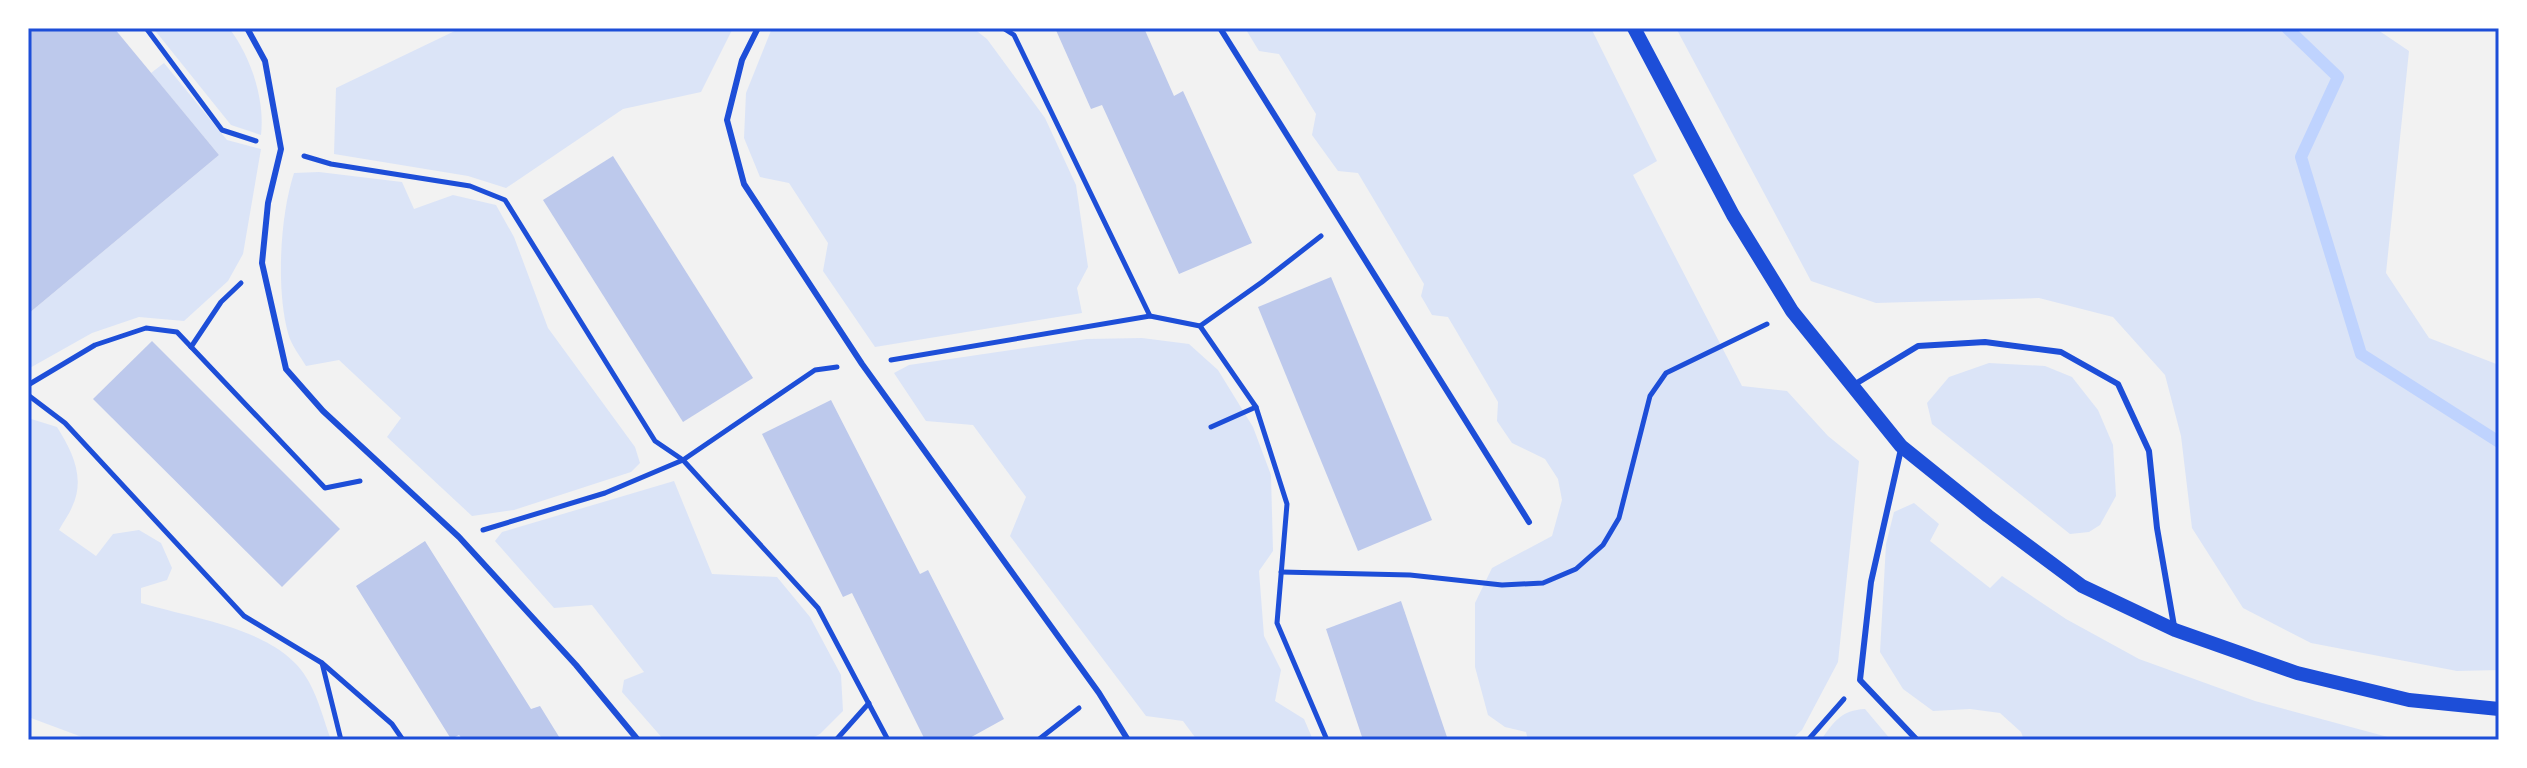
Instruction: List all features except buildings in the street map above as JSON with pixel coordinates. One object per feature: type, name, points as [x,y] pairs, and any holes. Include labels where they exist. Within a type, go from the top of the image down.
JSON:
[{"type":"street","points":[[1634,28],[1733,215],[1792,311],[1901,446],[1988,516],[2082,586],[2175,630],[2297,673],[2409,700],[2499,709]]},
{"type":"lane","points":[[247,28],[265,61],[281,149],[268,203],[262,263],[286,369],[323,411],[459,537],[576,665],[638,740]]},
{"type":"lane","points":[[758,28],[742,60],[727,120],[744,184],[862,364],[1099,693],[1128,740]]},
{"type":"lane","points":[[1220,28],[1529,522]]},
{"type":"lane","points":[[1851,386],[1918,346],[1985,342],[2061,352],[2118,384],[2149,451],[2157,528],[2175,630]]},
{"type":"lane","points":[[1901,446],[1871,582],[1860,680],[1917,740]]},
{"type":"path","points":[[146,28],[222,130],[331,164],[470,186],[505,200],[655,441],[683,460],[818,608],[888,740]]},
{"type":"path","points":[[1003,28],[1014,35],[1150,316]]},
{"type":"path","points":[[1200,326],[1340,221]]},
{"type":"path","points":[[191,348],[221,302],[262,263]]},
{"type":"path","points":[[459,537],[605,493],[683,460],[815,370],[1150,316],[1200,326],[1256,407],[1287,504],[1277,623],[1327,740]]},
{"type":"path","points":[[1281,572],[1410,575],[1502,585],[1543,583],[1576,569],[1603,545],[1619,518],[1650,396],[1666,373],[1767,324]]},
{"type":"path","points":[[28,385],[95,345],[146,328],[177,332],[325,488],[393,475]]},
{"type":"path","points":[[28,395],[65,423],[244,616],[322,663],[392,724],[403,740]]},
{"type":"path","points":[[1211,427],[1256,407]]},
{"type":"path","points":[[322,663],[341,740]]},
{"type":"path","points":[[1808,740],[1860,680]]},
{"type":"path","points":[[1038,740],[1099,693]]},
{"type":"path","points":[[836,740],[869,703]]},
{"type":"shaded area","points":[[153,28],[229,28],[244,52],[255,79],[261,107],[261,135],[231,125]]},
{"type":"shaded area","points":[[461,28],[733,28],[701,92],[623,109],[506,188],[468,176],[334,154],[336,88]]},
{"type":"shaded area","points":[[772,28],[973,28],[987,39],[1045,118],[1076,185],[1088,267],[1077,288],[1082,313],[875,347],[823,271],[828,243],[789,183],[760,177],[744,138],[746,93]]},
{"type":"shaded area","points":[[1245,28],[1591,28],[1657,161],[1633,175],[1742,386],[1787,391],[1828,436],[1859,461],[1838,662],[1802,730],[1791,740],[1528,740],[1526,732],[1505,727],[1488,715],[1475,667],[1475,603],[1492,568],[1552,536],[1562,500],[1558,479],[1545,459],[1512,443],[1497,421],[1498,402],[1448,317],[1432,315],[1421,296],[1424,284],[1358,173],[1338,171],[1312,135],[1316,114],[1279,54],[1259,51]]},
{"type":"shaded area","points":[[1676,28],[2375,28],[2409,51],[2386,273],[2429,338],[2499,365],[2499,670],[2457,671],[2311,643],[2243,608],[2192,528],[2181,436],[2165,375],[2113,317],[2039,298],[1876,303],[1811,281]]},
{"type":"shaded area","points":[[164,63],[227,140],[261,149],[243,254],[228,281],[184,321],[139,317],[92,333],[28,369],[28,314],[219,155],[151,73]]},
{"type":"shaded area","points":[[319,172],[402,182],[414,209],[453,195],[496,205],[514,237],[548,328],[635,447],[640,463],[631,472],[514,510],[472,516],[387,437],[401,418],[339,360],[306,366],[293,346],[284,315],[281,253],[285,210],[294,173]]},
{"type":"shaded area","points":[[1142,338],[1189,344],[1218,370],[1253,427],[1271,475],[1273,551],[1259,571],[1264,636],[1281,670],[1275,701],[1304,719],[1313,740],[1197,740],[1183,721],[1146,716],[1010,536],[1026,497],[973,425],[926,421],[894,373],[909,365],[1087,339]]},
{"type":"shaded area","points":[[1989,363],[2045,366],[2072,377],[2098,410],[2113,445],[2116,496],[2100,525],[2089,532],[2070,534],[1932,424],[1927,403],[1949,377]]},
{"type":"shaded area","points":[[28,418],[57,427],[75,465],[76,496],[59,530],[96,556],[113,534],[139,530],[161,543],[172,568],[167,580],[141,588],[141,603],[235,629],[279,650],[296,664],[309,682],[331,740],[90,740],[28,719]]},
{"type":"shaded area","points":[[674,481],[712,574],[777,577],[810,617],[841,675],[843,711],[820,734],[808,740],[664,740],[622,692],[624,680],[644,672],[592,605],[554,608],[495,541],[502,532]]},
{"type":"shaded area","points":[[1914,503],[1939,524],[1930,541],[1990,588],[2002,576],[2066,619],[2139,659],[2255,701],[2399,740],[2024,740],[2021,732],[2000,713],[1970,709],[1933,711],[1903,689],[1880,652],[1886,544],[1894,512]]},
{"type":"shaded area","points":[[1865,709],[1891,740],[1821,740],[1844,715]]},
{"type":"waterway","points":[[2287,28],[2338,77],[2301,157],[2361,354],[2499,442]]}]
